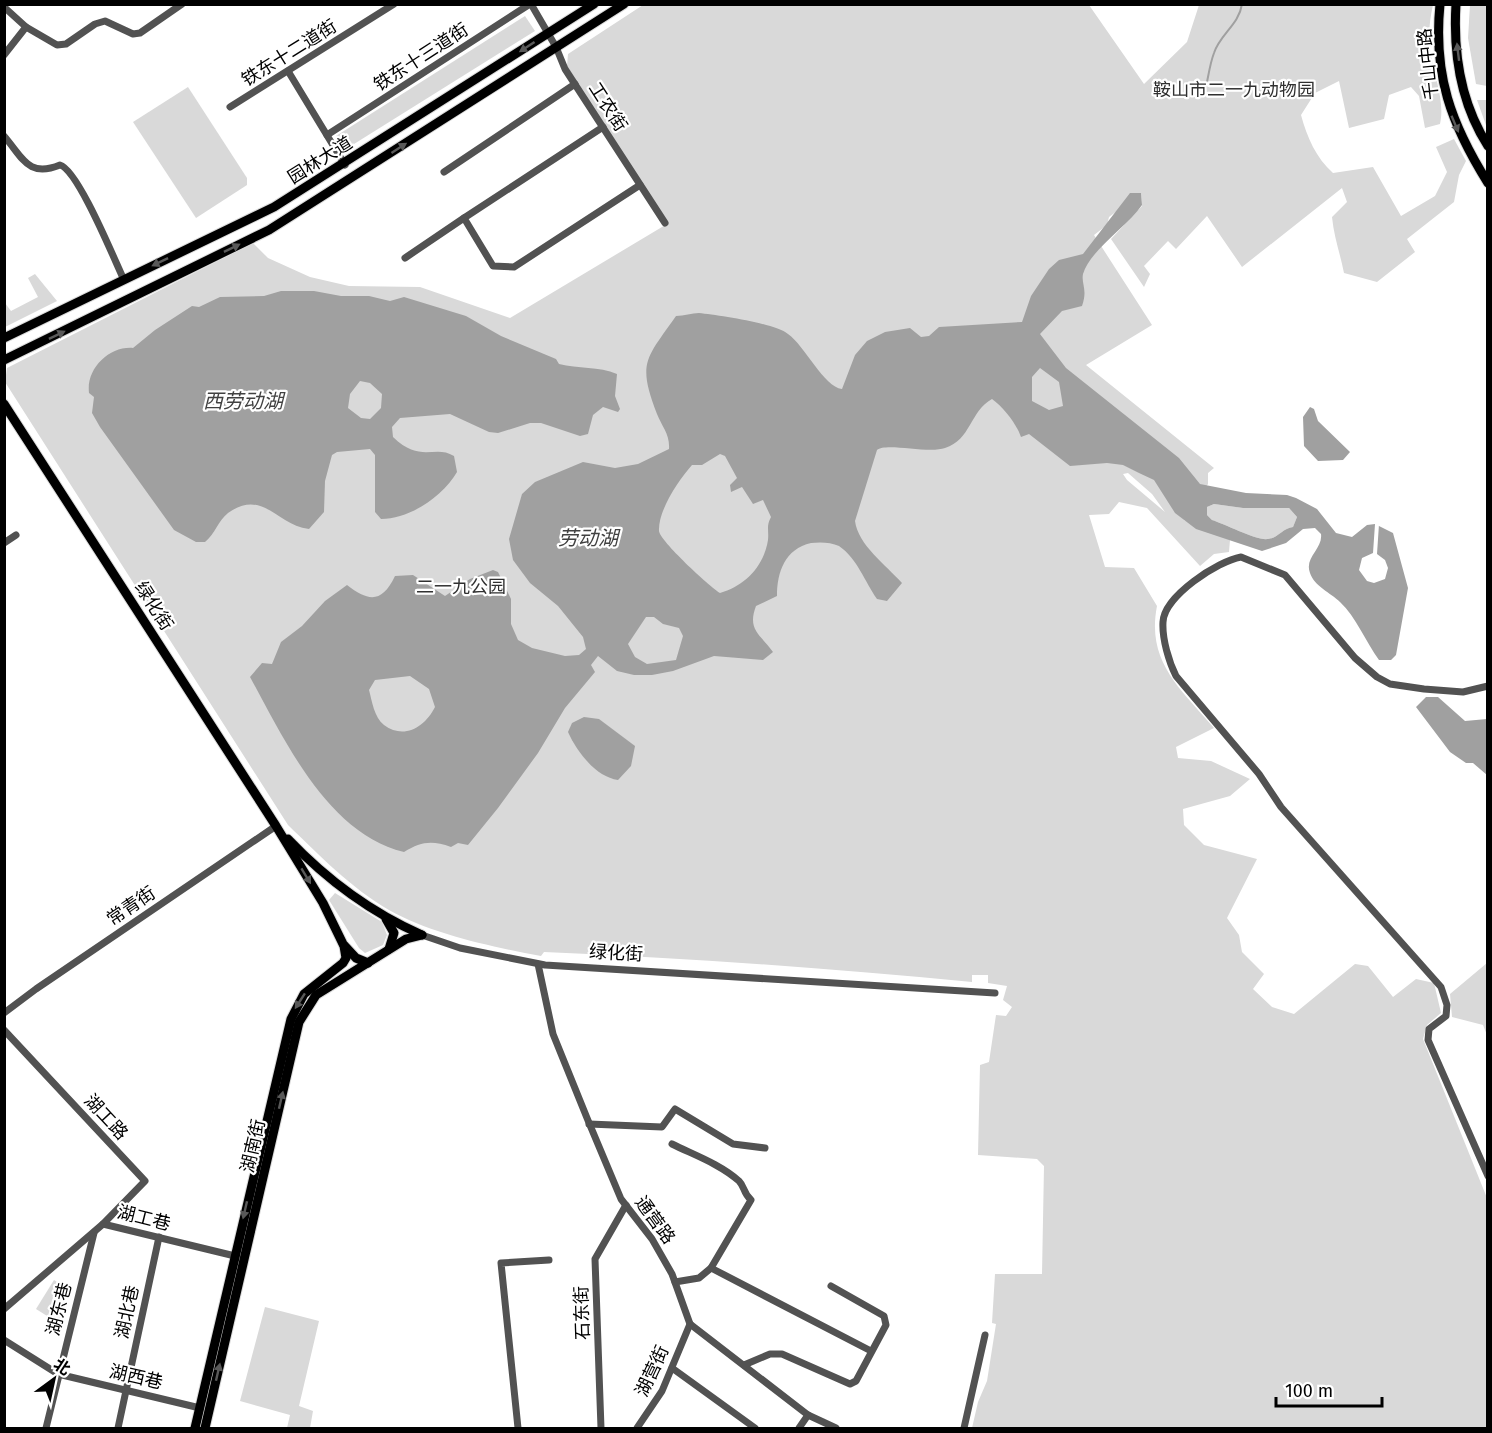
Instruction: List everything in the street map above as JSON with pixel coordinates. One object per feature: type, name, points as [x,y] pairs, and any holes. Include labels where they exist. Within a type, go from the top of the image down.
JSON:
[{"type":"main road","name":"园林大道","points":[[4,338],[244,224],[345,165],[594,4]]},
{"type":"main road","points":[[4,360],[269,230],[624,4]]},
{"type":"main road","name":"千山中路","points":[[1440,4],[1438,25],[1444,92],[1454,124],[1488,183]]},
{"type":"main road","name":"千山中路","points":[[1456,4],[1456,41],[1462,91],[1467,108],[1488,146]]},
{"type":"main road","name":"绿化街","points":[[4,404],[276,826],[323,903],[343,944],[356,958],[368,963]]},
{"type":"main road","name":"绿化街","points":[[276,826],[312,865],[341,888],[382,915],[422,935]]},
{"type":"main road","points":[[323,903],[324,894],[330,886],[341,888]]},
{"type":"main road","points":[[382,915],[394,933],[389,949]]},
{"type":"main road","name":"湖南街","points":[[205,1428],[299,1022],[316,995],[406,939],[422,935]]},
{"type":"main road","name":"湖南街","points":[[195,1428],[294,1009],[309,988],[343,963],[346,958],[343,944]]},
{"type":"street","name":"铁东十二道街","points":[[230,107],[394,4]]},
{"type":"street","name":"工农街","points":[[530,4],[549,34],[575,84],[665,223]]},
{"type":"street","name":"铁东十三道街","points":[[327,135],[530,4]]},
{"type":"street","points":[[4,7],[26,27],[57,45],[66,44],[96,24],[105,21],[133,34],[140,33],[180,5]]},
{"type":"street","points":[[4,56],[26,27]]},
{"type":"street","points":[[556,47],[554,35],[559,27]]},
{"type":"street","points":[[288,71],[345,165]]},
{"type":"street","points":[[444,172],[575,84]]},
{"type":"street","points":[[405,258],[603,127]]},
{"type":"street","points":[[4,136],[34,168],[46,171],[60,165],[68,169],[82,192],[124,280]]},
{"type":"street","points":[[464,218],[493,266],[514,267],[640,185]]},
{"type":"street","points":[[4,543],[16,535]]},
{"type":"street","points":[[1488,686],[1463,692],[1390,684],[1377,677],[1355,658],[1285,575],[1241,557],[1216,566],[1185,590],[1166,610],[1162,622],[1170,665],[1176,676],[1259,774],[1281,807],[1442,987],[1447,1005],[1446,1016],[1429,1029],[1428,1040],[1488,1176]]},
{"type":"street","name":"常青街","points":[[4,1013],[276,826]]},
{"type":"street","name":"绿化街","points":[[422,935],[460,948],[538,964],[995,993]]},
{"type":"street","name":"通营路","points":[[538,964],[553,1034],[589,1124],[626,1205],[652,1239],[675,1282],[690,1324]]},
{"type":"street","name":"湖工路","points":[[4,1030],[144,1181],[103,1224]]},
{"type":"street","points":[[589,1124],[662,1127],[675,1109],[733,1144],[765,1148]]},
{"type":"street","points":[[672,1144],[726,1171],[742,1184],[744,1194],[752,1200],[711,1269],[699,1278],[675,1282]]},
{"type":"street","name":"石东街","points":[[601,1428],[595,1259],[626,1205]]},
{"type":"street","name":"湖工巷","points":[[4,1309],[103,1224],[235,1256]]},
{"type":"street","name":"湖东巷","points":[[46,1428],[94,1233]]},
{"type":"street","name":"湖北巷","points":[[118,1428],[159,1237]]},
{"type":"street","points":[[518,1428],[501,1263],[549,1260]]},
{"type":"street","points":[[711,1269],[871,1351]]},
{"type":"street","points":[[744,1365],[770,1354],[782,1354],[850,1384],[856,1381],[886,1325],[884,1316],[831,1286]]},
{"type":"street","points":[[690,1324],[808,1415],[836,1428]]},
{"type":"street","name":"湖营街","points":[[637,1428],[662,1391],[690,1324]]},
{"type":"street","points":[[964,1428],[985,1335]]},
{"type":"street","name":"湖西巷","points":[[4,1341],[58,1374],[200,1408]]},
{"type":"street","points":[[672,1368],[755,1428]]},
{"type":"street","points":[[799,1428],[808,1415]]},
{"type":"green space","points":[[643,5],[1089,5],[1144,84],[1187,42],[1199,5],[1433,5],[1429,42],[1440,99],[1440,124],[1425,128],[1419,96],[1411,87],[1389,95],[1384,119],[1349,128],[1339,81],[1315,93],[1301,115],[1313,147],[1327,167],[1333,173],[1373,167],[1401,216],[1435,196],[1447,172],[1436,147],[1454,139],[1466,161],[1459,175],[1454,202],[1407,239],[1415,252],[1377,282],[1344,273],[1332,217],[1347,202],[1342,188],[1242,267],[1207,216],[1176,249],[1168,241],[1144,266],[1150,274],[1144,287],[1111,239],[1142,206],[1141,193],[1109,217],[1107,225],[1094,235],[1152,325],[1086,365],[1214,468],[1208,473],[1208,484],[1184,520],[1230,540],[1229,552],[1214,554],[1200,566],[1147,508],[1119,502],[1109,514],[1089,515],[1105,567],[1134,568],[1157,606],[1155,626],[1162,659],[1179,687],[1214,728],[1176,747],[1178,758],[1211,761],[1250,779],[1230,796],[1183,809],[1184,825],[1204,845],[1257,859],[1227,918],[1239,935],[1242,952],[1264,974],[1253,989],[1272,1007],[1294,1014],[1355,964],[1368,966],[1393,997],[1416,979],[1434,983],[1441,1013],[1427,1025],[1423,1039],[1487,1198],[1487,1428],[972,1428],[978,1402],[987,1381],[996,1324],[992,1323],[995,1274],[1042,1274],[1044,1166],[1037,1159],[978,1155],[980,1065],[989,1062],[996,1015],[1006,1016],[1012,1007],[1003,1000],[1007,986],[988,983],[988,975],[972,975],[972,982],[705,960],[544,952],[541,956],[503,948],[443,933],[389,910],[349,881],[288,825],[5,382],[7,368],[253,243],[268,258],[310,277],[349,286],[420,287],[510,318],[667,224],[567,66],[568,54]],"holes":[[[1128,473],[1152,494],[1165,512],[1123,474]]]},
{"type":"green space","points":[[1470,5],[1487,5],[1487,86],[1476,84],[1468,38]]},
{"type":"green space","points":[[525,16],[535,31],[346,149],[336,136]]},
{"type":"green space","points":[[188,87],[247,178],[247,185],[196,218],[133,122]]},
{"type":"green space","points":[[1477,100],[1487,100],[1487,128]]},
{"type":"green space","points":[[35,274],[57,301],[5,327],[5,303],[11,311],[38,297],[28,278]]},
{"type":"green space","points":[[1214,504],[1243,508],[1289,508],[1297,517],[1293,527],[1275,537],[1263,539],[1212,520],[1207,515],[1207,507]]},
{"type":"green space","points":[[335,893],[382,922],[387,935],[383,945],[365,953],[359,948],[329,900]]},
{"type":"green space","points":[[1487,963],[1487,1035],[1483,1025],[1452,1017],[1450,994]]},
{"type":"green space","points":[[54,1280],[66,1288],[63,1326],[36,1309]]},
{"type":"green space","points":[[265,1307],[319,1321],[299,1406],[313,1411],[310,1428],[287,1428],[290,1415],[240,1401]]},
{"type":"water","name":"劳动湖","points":[[1130,193],[1141,193],[1142,205],[1101,247],[1087,265],[1083,274],[1082,306],[1062,311],[1040,334],[1066,368],[1179,458],[1200,484],[1246,493],[1287,495],[1296,498],[1317,509],[1336,533],[1352,537],[1367,525],[1375,524],[1393,533],[1408,588],[1396,655],[1391,660],[1379,660],[1346,608],[1312,578],[1309,562],[1321,539],[1321,534],[1315,528],[1303,529],[1286,543],[1262,551],[1196,529],[1175,513],[1154,480],[1123,465],[1107,463],[1070,466],[1029,434],[1021,437],[1009,416],[992,399],[979,411],[960,439],[945,448],[928,450],[889,447],[877,450],[855,521],[857,530],[867,546],[902,583],[887,601],[877,599],[851,557],[839,546],[811,543],[795,550],[784,563],[777,596],[756,606],[754,626],[773,652],[763,660],[714,656],[673,671],[652,675],[634,675],[617,671],[598,656],[591,665],[595,672],[565,708],[538,753],[468,845],[458,843],[451,847],[438,843],[426,843],[404,852],[377,842],[353,826],[331,806],[294,756],[250,677],[262,663],[272,664],[281,642],[302,626],[325,601],[347,585],[362,595],[374,597],[385,591],[395,576],[413,575],[445,596],[470,579],[493,570],[498,572],[511,599],[511,624],[518,640],[532,648],[565,656],[579,655],[586,649],[583,637],[558,606],[530,583],[513,560],[509,539],[522,494],[535,482],[583,462],[615,468],[638,464],[669,449],[667,435],[651,397],[646,371],[652,352],[676,316],[708,314],[745,320],[781,330],[794,340],[828,381],[842,389],[855,355],[867,341],[885,332],[910,328],[921,337],[929,336],[939,327],[1022,322],[1031,296],[1049,269],[1059,260],[1083,254]],"holes":[[[1040,368],[1059,382],[1063,406],[1049,410],[1032,401],[1032,377]],[[720,454],[725,456],[737,478],[730,485],[731,492],[742,487],[753,504],[763,500],[771,517],[766,549],[758,566],[745,580],[720,593],[676,553],[659,531],[662,514],[676,487],[692,465],[702,465]],[[1214,504],[1243,508],[1289,508],[1297,517],[1293,527],[1275,537],[1263,539],[1212,520],[1207,515],[1207,507]],[[646,617],[654,617],[663,624],[679,628],[683,636],[676,660],[647,664],[635,657],[628,644]],[[410,676],[429,689],[435,707],[420,725],[413,729],[399,731],[384,725],[378,718],[369,690],[375,680]]]},
{"type":"water","name":"西劳动湖","points":[[281,291],[314,291],[341,296],[369,296],[390,301],[404,297],[466,316],[501,336],[556,359],[559,364],[617,374],[615,396],[620,409],[618,412],[603,407],[593,415],[588,434],[580,436],[541,423],[530,423],[498,433],[489,432],[450,414],[400,418],[392,427],[393,437],[403,445],[420,452],[440,452],[454,456],[457,472],[451,481],[425,505],[403,515],[381,519],[375,512],[375,455],[370,449],[337,452],[332,455],[325,481],[324,512],[309,529],[297,526],[269,510],[251,504],[240,506],[228,513],[205,542],[196,542],[174,530],[100,427],[92,413],[94,397],[89,393],[91,375],[101,360],[108,355],[124,348],[133,348],[155,330],[192,306],[199,307],[220,297],[264,296]],"holes":[[[360,381],[370,383],[382,394],[381,408],[370,419],[361,418],[348,408],[350,394]]]},
{"type":"water","points":[[1310,407],[1314,409],[1318,421],[1350,452],[1343,460],[1318,461],[1304,446],[1303,417]]},
{"type":"water","points":[[1426,697],[1438,697],[1465,721],[1487,719],[1487,775],[1473,763],[1466,763],[1450,752],[1416,707]]},
{"type":"water","points":[[584,717],[599,719],[635,746],[631,766],[618,780],[595,769],[572,740],[568,732],[572,723]]},
{"type":"pier","points":[[1375,524],[1379,524],[1377,554],[1385,560],[1388,568],[1385,579],[1374,583],[1367,581],[1359,570],[1362,558],[1373,553]]},
{"type":"waterway","points":[[1204,95],[1214,53],[1220,40],[1237,18],[1242,4]]},
{"type":"park label","name":"鞍山市二一九动物园","points":[[1234,90]]},
{"type":"park label","name":"二一九公园","points":[[461,587]]}]
